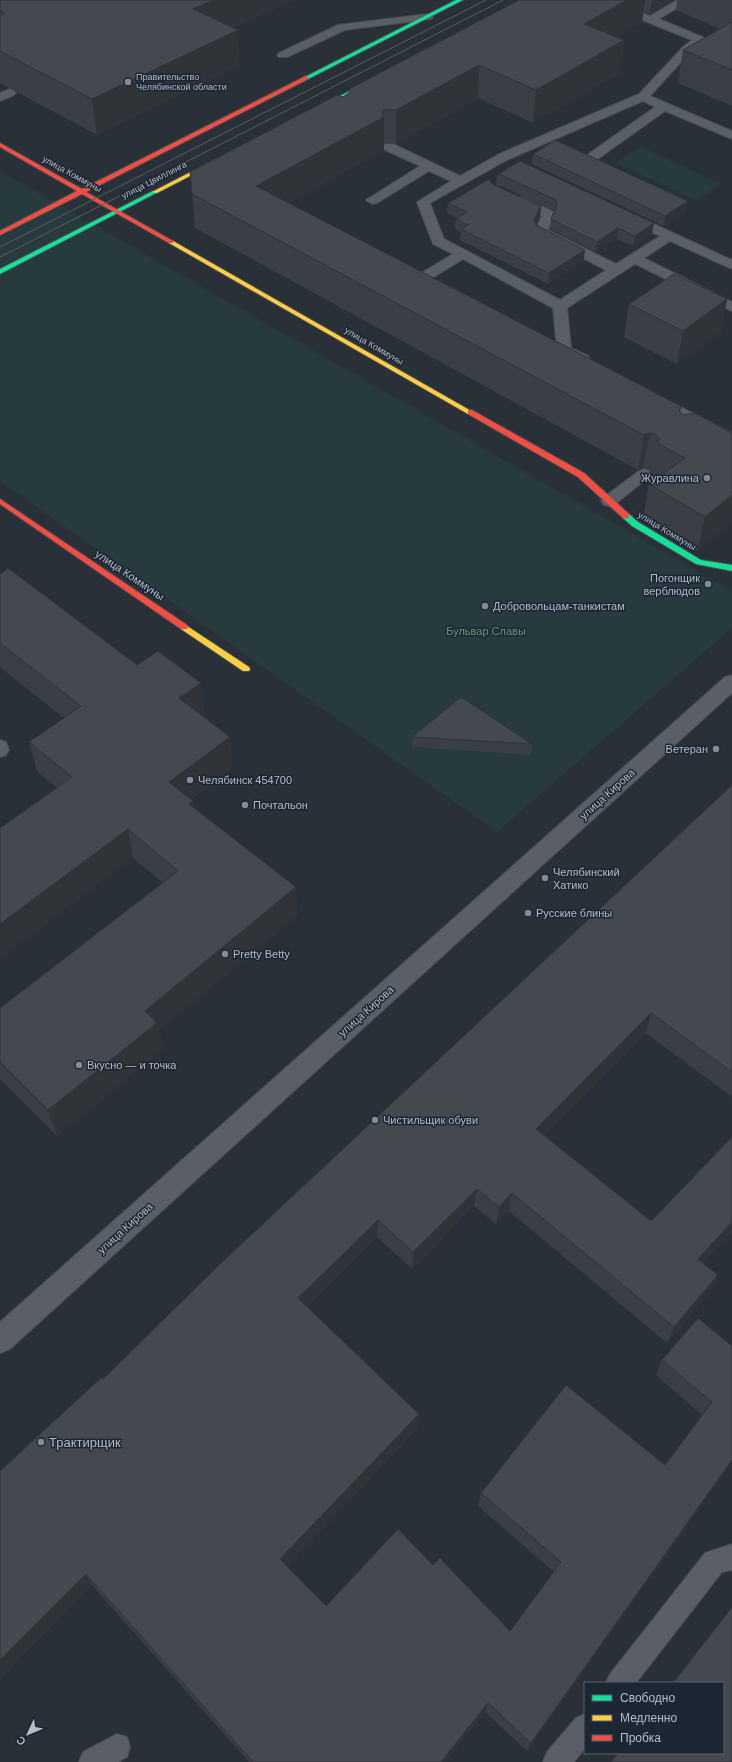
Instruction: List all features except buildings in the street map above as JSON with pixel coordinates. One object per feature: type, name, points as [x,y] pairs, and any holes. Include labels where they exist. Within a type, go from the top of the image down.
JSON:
[{"type":"street","points":[[0,233],[460,0]]},
{"type":"street","points":[[310,113],[384,75]]},
{"type":"street","name":"улица Коммуны","points":[[0,145],[117,210],[581,475],[635,524],[699,562],[732,568]]},
{"type":"street","name":"улица Цвиллинга","points":[[0,272],[117,210],[224,157]]},
{"type":"street","name":"улица Коммуны","points":[[0,501],[246,669]]},
{"type":"street","name":"улица Кирова","points":[[0,1340],[732,682]]},
{"type":"lane","points":[[560,306],[438,241],[423,202],[503,157],[643,97],[688,48],[701,40],[601,0]]},
{"type":"lane","points":[[650,20],[684,0]]},
{"type":"lane","points":[[283,54],[342,27],[427,17]]},
{"type":"lane","points":[[643,97],[732,135]]},
{"type":"lane","points":[[591,158],[664,106]]},
{"type":"lane","points":[[310,113],[330,119]]},
{"type":"lane","points":[[389,147],[460,181]]},
{"type":"lane","points":[[503,157],[517,164]]},
{"type":"lane","points":[[372,200],[429,166]]},
{"type":"lane","points":[[502,193],[549,215],[541,231],[616,270]]},
{"type":"lane","points":[[618,212],[732,265]]},
{"type":"lane","points":[[560,306],[669,236]]},
{"type":"lane","points":[[413,284],[462,254]]},
{"type":"lane","points":[[634,258],[732,307]]},
{"type":"lane","points":[[399,276],[427,291]]},
{"type":"lane","points":[[560,306],[564,350],[598,368]]},
{"type":"lane","points":[[646,393],[732,439]]},
{"type":"lane","points":[[694,435],[707,425]]},
{"type":"lane","points":[[609,501],[644,474]]},
{"type":"lane","points":[[620,1682],[714,1562],[732,1557]]},
{"type":"lane","points":[[558,1762],[584,1728]]},
{"type":"lane","points":[[93,1762],[116,1747]]},
{"type":"green space","points":[[641,147],[721,184],[696,200],[615,163]]},
{"type":"green space","name":"Бульвар Славы","points":[[0,171],[732,591],[732,628],[497,832],[0,481]]},
{"type":"tram line","points":[[0,247],[486,0]]},
{"type":"tram line","points":[[0,257],[503,0]]},
{"type":"traffic: fast","points":[[306,78],[460,0]]},
{"type":"traffic: fast","points":[[316,110],[375,80]]},
{"type":"traffic: fast","points":[[0,272],[155,192]]},
{"type":"traffic: fast","points":[[626,516],[635,524],[699,562],[732,568]]},
{"type":"traffic: slow","points":[[155,192],[216,161]]},
{"type":"traffic: slow","points":[[171,242],[470,412]]},
{"type":"traffic: slow","points":[[184,627],[246,669]]},
{"type":"traffic: jam","points":[[0,233],[306,78]]},
{"type":"traffic: jam","points":[[0,145],[171,242]]},
{"type":"traffic: jam","points":[[470,412],[581,475],[626,516]]},
{"type":"traffic: jam","points":[[0,501],[184,627]]},
{"type":"place","name":"Правительство Челябинской области","points":[[128,82]]},
{"type":"place","name":"Журавлина","points":[[707,478]]},
{"type":"place","name":"Погонщик верблюдов","points":[[708,584]]},
{"type":"place","name":"Добровольцам-танкистам","points":[[485,606]]},
{"type":"place","name":"Ветеран","points":[[716,749]]},
{"type":"place","name":"Челябинск 454700","points":[[190,780]]},
{"type":"place","name":"Почтальон","points":[[245,805]]},
{"type":"place","name":"Челябинский Хатико","points":[[545,878]]},
{"type":"place","name":"Русские блины","points":[[528,913]]},
{"type":"place","name":"Pretty Betty","points":[[225,954]]},
{"type":"place","name":"Вкусно — и точка","points":[[79,1065]]},
{"type":"place","name":"Чистильщик обуви","points":[[375,1120]]},
{"type":"place","name":"Трактирщик","points":[[41,1442]]}]
